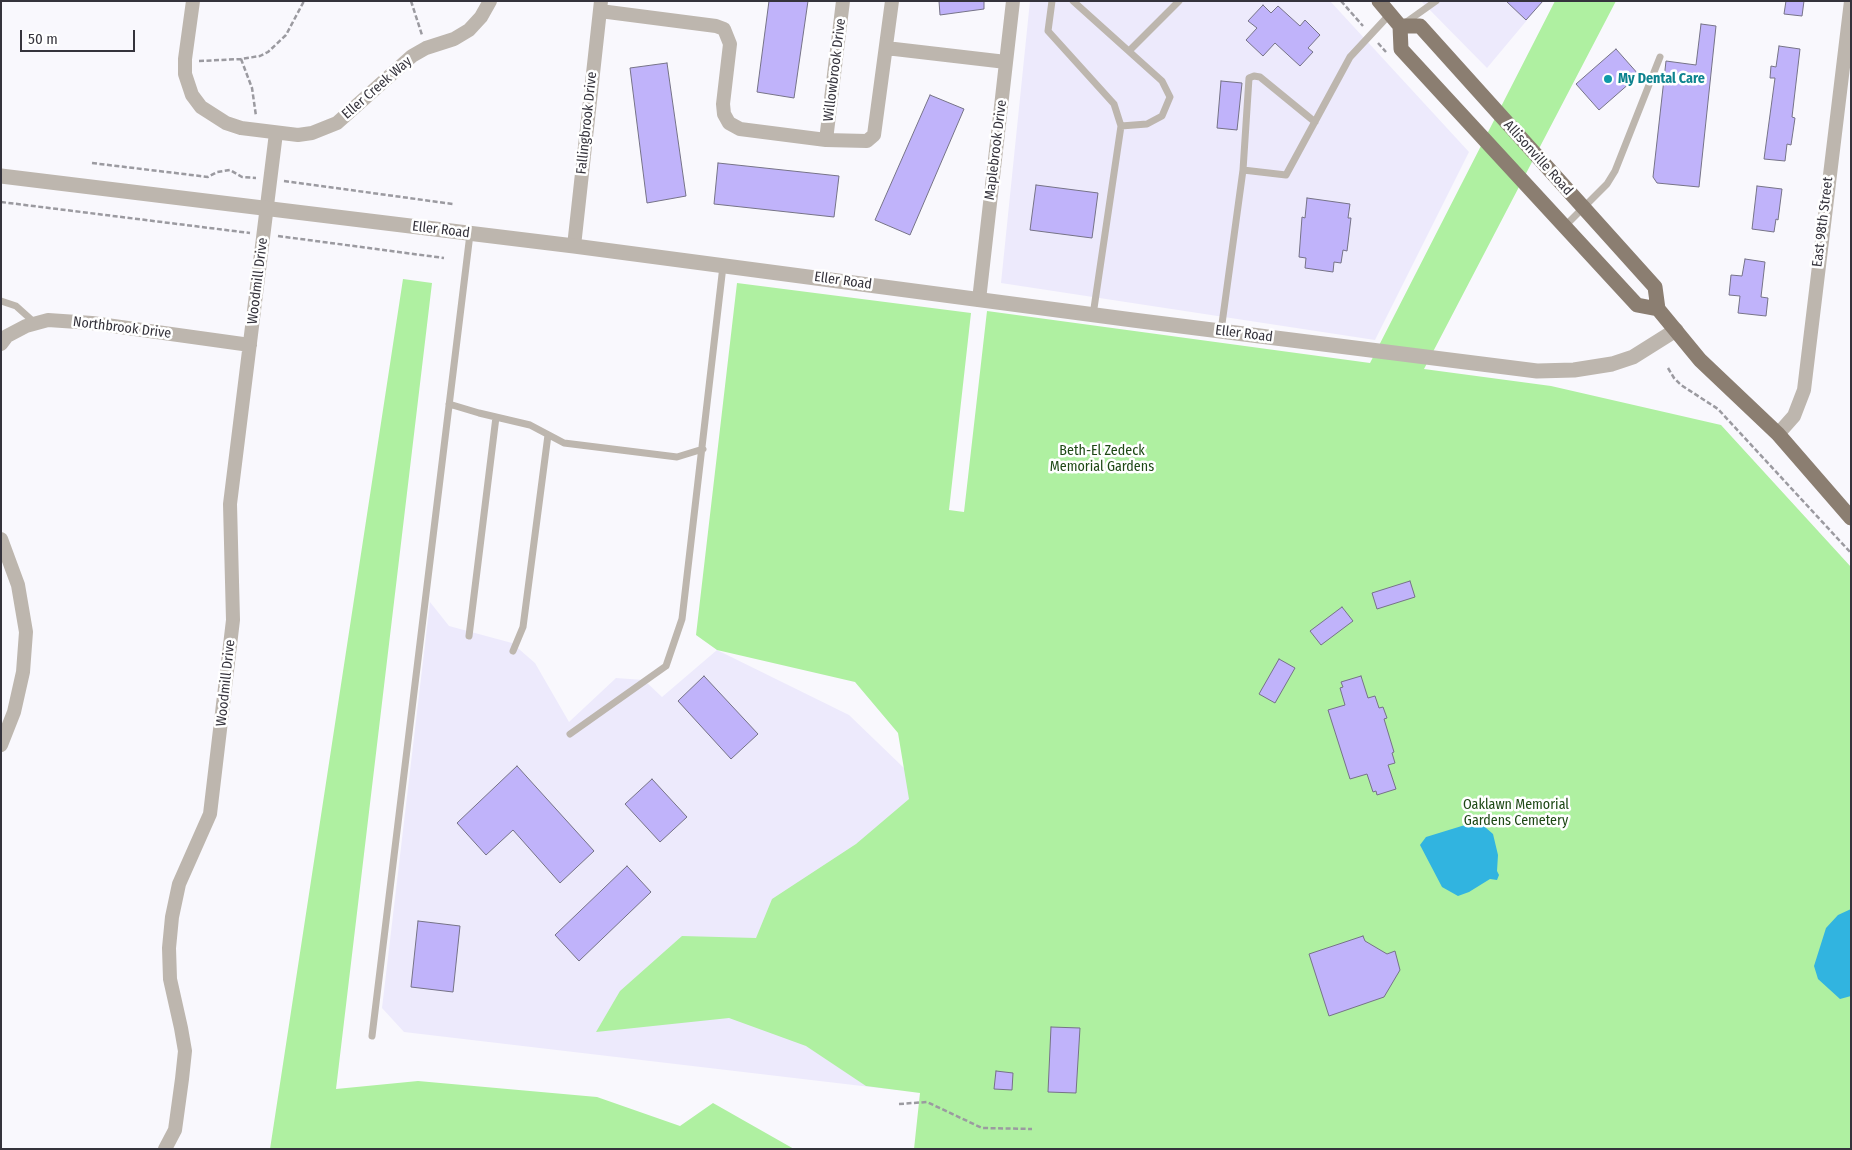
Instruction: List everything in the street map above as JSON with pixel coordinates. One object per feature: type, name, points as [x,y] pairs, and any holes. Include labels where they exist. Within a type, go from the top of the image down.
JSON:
[{"type":"main road","points":[[1379,1],[1400,26]]},
{"type":"main road","name":"Allisonville Road","points":[[1658,308],[1637,305],[1401,49],[1400,26],[1420,26],[1656,287],[1658,308],[1700,360],[1778,434],[1851,518]]},
{"type":"street","name":"Eller Creek Way","points":[[193,1],[185,59],[185,74],[187,85],[201,107],[226,123],[241,128],[298,135],[312,133],[337,123],[412,56],[426,48],[454,39],[469,30],[481,17],[490,1]]},
{"type":"street","name":"Willowbrook Drive","points":[[826,140],[843,1]]},
{"type":"street","name":"Willowbrook Drive","points":[[600,6],[724,29],[730,44],[723,104],[724,114],[729,123],[740,129],[826,140],[867,141],[874,135],[877,120],[892,1]]},
{"type":"street","name":"Maplebrook Drive","points":[[979,300],[1013,1]]},
{"type":"street","name":"East 98th Street","points":[[1778,434],[1794,416],[1804,390],[1851,1]]},
{"type":"street","name":"Fallingbrook Drive","points":[[574,246],[600,6]]},
{"type":"street","points":[[886,48],[1006,62]]},
{"type":"street","name":"Woodmill Drive","points":[[165,1149],[175,1130],[184,1051],[170,979],[169,948],[172,917],[179,884],[210,814],[233,620],[230,504],[276,133]]},
{"type":"street","name":"Eller Road","points":[[1,176],[574,246],[1093,315],[1537,371],[1599,367],[1620,362],[1652,346],[1676,330]]},
{"type":"street","name":"Northbrook Drive","points":[[1,344],[7,336],[26,326],[48,320],[92,323],[250,345]]},
{"type":"street","points":[[1,539],[18,585],[26,632],[23,672],[14,712],[1,744]]},
{"type":"lane","points":[[1052,1],[1048,31],[1114,104],[1121,126],[1093,315]]},
{"type":"lane","points":[[1073,1],[1162,81],[1170,97],[1162,116],[1146,124],[1121,126]]},
{"type":"lane","points":[[1129,51],[1179,1]]},
{"type":"lane","points":[[1400,26],[1423,12],[1436,1]]},
{"type":"lane","points":[[1243,170],[1286,175],[1350,57],[1390,14]]},
{"type":"lane","points":[[1564,227],[1607,184],[1615,171],[1660,57]]},
{"type":"lane","points":[[1221,331],[1243,170],[1249,78],[1254,76],[1260,77],[1315,122]]},
{"type":"lane","points":[[372,1036],[470,234]]},
{"type":"lane","points":[[570,734],[666,666],[682,619],[723,265]]},
{"type":"lane","points":[[1,301],[16,306],[34,323]]},
{"type":"lane","points":[[449,404],[530,425],[564,443],[677,457],[703,449]]},
{"type":"lane","points":[[469,636],[496,417]]},
{"type":"lane","points":[[512,651],[523,627],[548,435]]},
{"type":"path","points":[[185,59],[203,61],[260,56],[282,40],[304,1]]},
{"type":"path","points":[[411,1],[426,48]]},
{"type":"path","points":[[241,59],[252,88],[256,130]]},
{"type":"path","points":[[92,163],[208,177],[217,172],[230,170],[242,177]]},
{"type":"path","points":[[290,181],[454,204]]},
{"type":"path","points":[[1,202],[233,230]]},
{"type":"path","points":[[290,238],[444,258]]},
{"type":"path","points":[[1668,368],[1681,385],[1718,409],[1851,553]]},
{"type":"path","points":[[899,1104],[927,1102],[982,1128],[1032,1129]]},
{"type":"shaded area","points":[[1030,1],[1330,1],[1469,152],[1375,340],[1001,283]]},
{"type":"shaded area","points":[[1421,1],[1543,1],[1487,68]]},
{"type":"shaded area","points":[[430,602],[449,626],[512,643],[535,663],[569,722],[616,678],[644,680],[662,697],[717,650],[849,715],[931,794],[896,1090],[404,1032],[382,1008]]},
{"type":"green space","name":"Oaklawn Memorial Gardens Cemetery","points":[[1555,1],[1616,1],[1424,369],[1551,386],[1721,425],[1851,567],[1851,1149],[914,1149],[920,1093],[866,1086],[806,1046],[729,1018],[596,1032],[620,991],[682,936],[756,938],[772,899],[856,844],[909,799],[898,733],[855,682],[717,650],[696,635],[737,283],[971,313],[949,510],[964,512],[987,311],[1370,363]]},
{"type":"green space","points":[[403,279],[432,283],[336,1089],[418,1081],[597,1097],[680,1126],[713,1103],[794,1149],[270,1149]]},
{"type":"water","points":[[1478,821],[1493,834],[1498,855],[1497,871],[1499,875],[1497,880],[1490,879],[1469,892],[1458,896],[1442,887],[1420,845],[1426,837]]},
{"type":"water","points":[[1851,909],[1851,996],[1840,999],[1818,979],[1814,966],[1826,928],[1838,915]]},
{"type":"building","points":[[769,1],[808,1],[794,98],[757,92]]},
{"type":"building","points":[[939,1],[984,1],[984,9],[940,15]]},
{"type":"building","points":[[1506,1],[1543,1],[1526,20]]},
{"type":"building","points":[[1786,1],[1804,1],[1802,16],[1784,14]]},
{"type":"building","points":[[1263,5],[1271,13],[1278,6],[1300,26],[1305,20],[1320,35],[1308,48],[1313,52],[1300,66],[1275,43],[1263,56],[1246,40],[1257,28],[1248,21]]},
{"type":"building","points":[[1701,24],[1716,26],[1699,187],[1657,183],[1653,177],[1666,61],[1696,65]]},
{"type":"building","points":[[1779,46],[1800,49],[1792,117],[1795,118],[1791,145],[1787,144],[1785,161],[1764,159],[1775,78],[1770,78],[1771,66],[1776,67]]},
{"type":"building","name":"My Dental Care","points":[[1616,49],[1639,75],[1599,110],[1576,84]]},
{"type":"building","points":[[667,63],[686,196],[647,203],[630,68]]},
{"type":"building","points":[[1221,81],[1242,83],[1237,130],[1217,128]]},
{"type":"building","points":[[930,95],[964,109],[910,235],[875,220]]},
{"type":"building","points":[[718,163],[839,176],[834,217],[714,204]]},
{"type":"building","points":[[1036,185],[1098,193],[1092,238],[1030,230]]},
{"type":"building","points":[[1757,186],[1782,189],[1778,220],[1776,219],[1774,232],[1752,229]]},
{"type":"building","points":[[1307,198],[1350,204],[1348,218],[1351,218],[1347,251],[1343,250],[1341,263],[1334,262],[1333,272],[1305,268],[1306,258],[1299,257],[1302,217],[1305,218]]},
{"type":"building","points":[[1745,259],[1765,262],[1761,297],[1768,298],[1766,316],[1738,313],[1740,296],[1729,295],[1731,275],[1742,276]]},
{"type":"building","points":[[1410,581],[1415,597],[1377,609],[1372,593]]},
{"type":"building","points":[[1342,607],[1353,621],[1321,645],[1310,631]]},
{"type":"building","points":[[1279,659],[1295,668],[1275,703],[1259,694]]},
{"type":"building","points":[[704,676],[758,734],[731,759],[678,701]]},
{"type":"building","points":[[1361,676],[1368,698],[1375,696],[1379,708],[1383,707],[1387,718],[1384,719],[1394,752],[1392,753],[1395,763],[1388,765],[1396,789],[1377,795],[1376,791],[1373,792],[1367,774],[1350,779],[1328,710],[1345,705],[1340,688],[1343,687],[1341,682]]},
{"type":"building","points":[[517,766],[594,851],[560,883],[513,830],[486,855],[457,823]]},
{"type":"building","points":[[652,779],[687,817],[660,842],[625,804]]},
{"type":"building","points":[[627,866],[651,892],[579,961],[555,935]]},
{"type":"building","points":[[418,921],[460,926],[453,992],[411,987]]},
{"type":"building","points":[[1363,936],[1365,941],[1387,954],[1395,951],[1400,970],[1384,997],[1329,1016],[1309,954]]},
{"type":"building","points":[[1051,1027],[1080,1028],[1076,1093],[1048,1092]]},
{"type":"building","points":[[996,1071],[1013,1073],[1012,1090],[994,1089]]},
{"type":"place","name":"My Dental Care","points":[[1608,79]]},
{"type":"park label","name":"Beth-El Zedeck Memorial Gardens","points":[[1102,460]]}]
